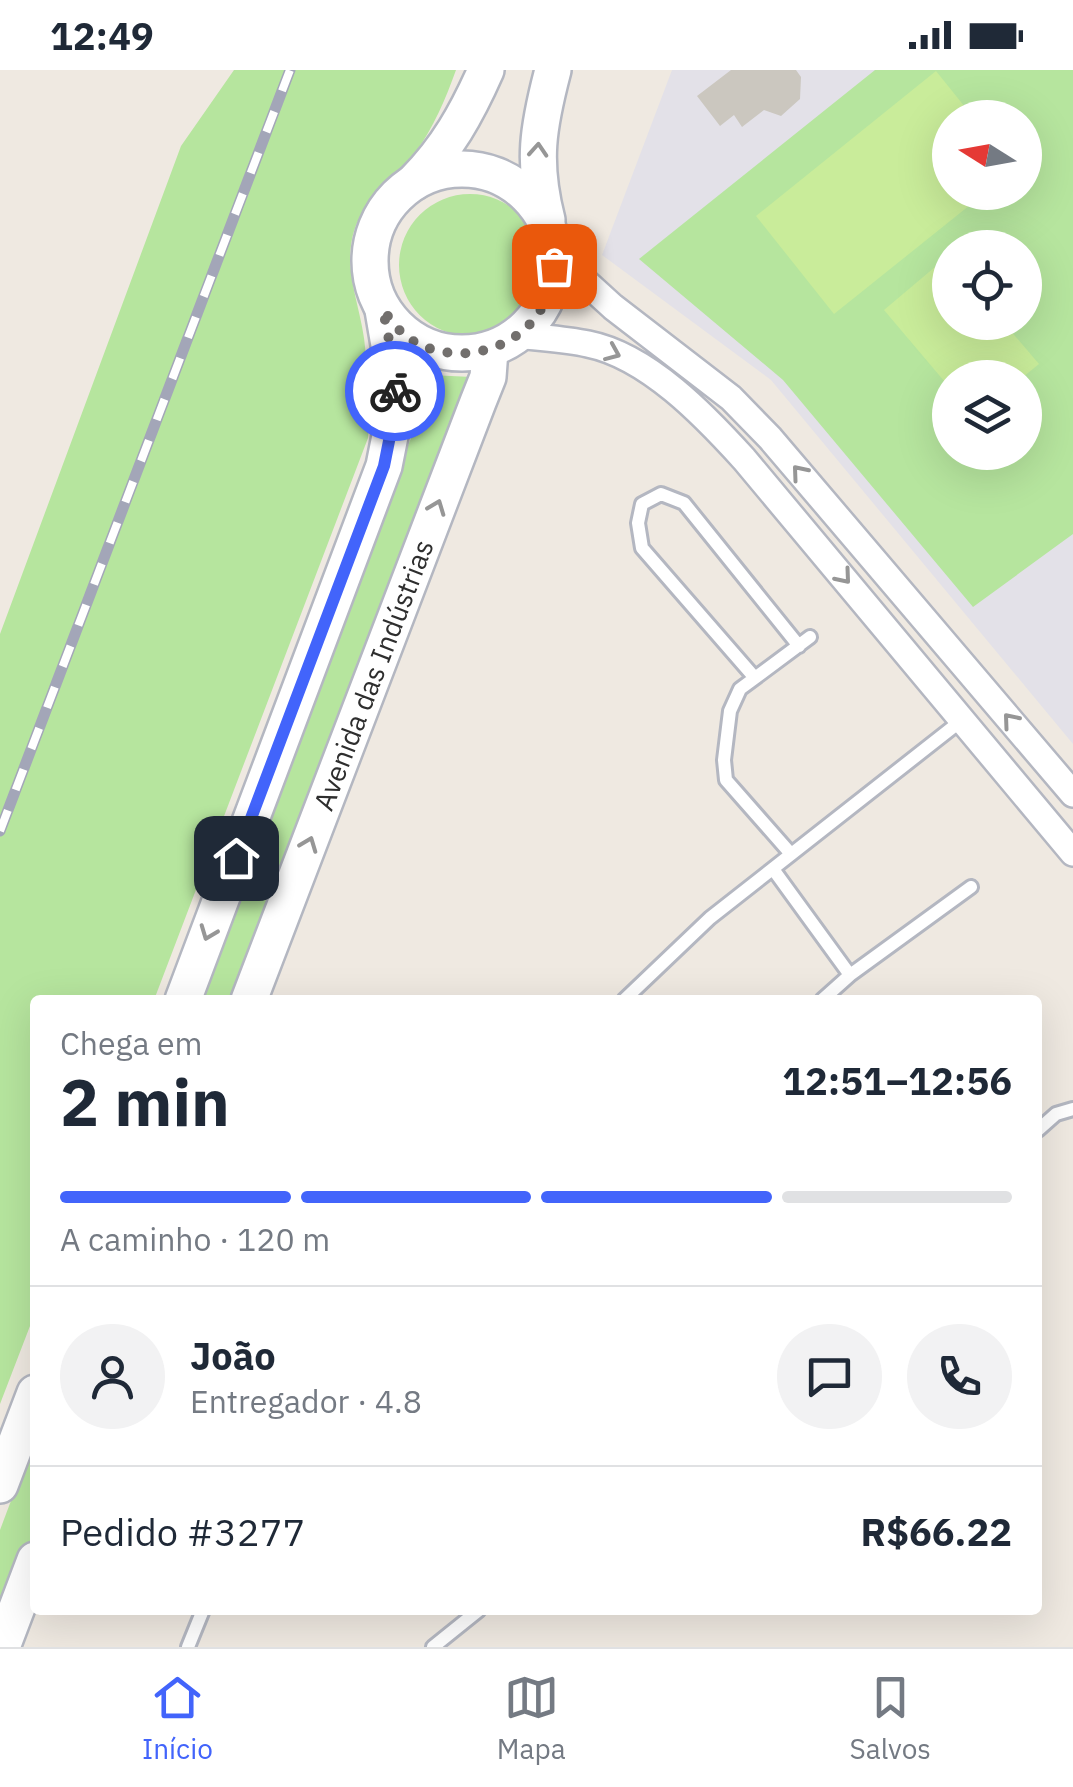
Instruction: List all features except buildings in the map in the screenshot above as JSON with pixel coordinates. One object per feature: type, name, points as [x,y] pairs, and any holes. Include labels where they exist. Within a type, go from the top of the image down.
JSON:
[{"type":"main road","points":[[185,995],[384,466],[396,386],[383,310],[372,284],[370,254],[376,226],[391,202],[436,160],[462,120],[486,70]]},
{"type":"main road","points":[[383,310],[403,334],[430,348],[460,354],[504,343],[536,316],[549,293],[554,266],[536,164],[542,113],[554,70]]},
{"type":"main road","points":[[413,183],[438,172],[466,168],[493,174],[517,187],[537,206],[550,236]]},
{"type":"main road","name":"Avenida das Indústrias","points":[[251,995],[504,343]]},
{"type":"main road","points":[[0,1486],[30,1405]]},
{"type":"main road","points":[[2,1647],[30,1573]]},
{"type":"street","points":[[550,236],[578,276],[730,398],[770,438],[1073,794]]},
{"type":"street","points":[[504,343],[590,344],[624,356],[704,415],[1073,853]]},
{"type":"street","points":[[922,672],[950,649]]},
{"type":"lane","points":[[755,678],[642,548],[638,523],[642,504],[661,494],[684,503],[805,642],[740,689],[730,711],[724,760],[726,780],[790,854]]},
{"type":"lane","points":[[629,995],[710,918],[962,720]]},
{"type":"lane","points":[[773,868],[850,976]]},
{"type":"lane","points":[[828,995],[971,887]]},
{"type":"lane","points":[[1042,1126],[1056,1114],[1073,1109]]},
{"type":"lane","points":[[188,1647],[201,1615]]},
{"type":"lane","points":[[433,1647],[473,1615]]},
{"type":"shaded area","points":[[672,70],[1073,70],[1073,744],[771,380],[602,255]]},
{"type":"green space","points":[[234,70],[456,70],[422,144],[365,208],[354,231],[350,258],[367,363],[368,438],[156,995],[30,995],[30,1326],[0,1404],[0,634],[181,146]]},
{"type":"green space","points":[[875,70],[1073,70],[1073,534],[973,607],[783,380],[639,259]]},
{"type":"green space","points":[[936,71],[959,100],[932,100],[932,210],[964,210],[939,230],[932,230],[932,235],[834,314],[756,216]]},
{"type":"green space","points":[[470,194],[497,199],[520,215],[536,238],[541,265],[536,292],[520,315],[497,331],[470,336],[443,331],[420,315],[404,292],[399,265],[404,238],[420,215],[443,199]]},
{"type":"green space","points":[[932,270],[932,340],[1019,340],[1036,360],[932,360],[932,367],[884,310]]},
{"type":"green space","points":[[413,360],[430,375],[472,377],[241,995],[202,995],[309,719],[418,421],[420,400]]},
{"type":"green space","points":[[30,1450],[30,1553],[0,1630],[0,1530]]},
{"type":"railway","points":[[0,831],[290,70]]},
{"type":"way so far","points":[[395,391],[383,310],[403,334],[430,348],[460,354],[490,350],[518,336],[536,316],[549,293],[554,266]]},
{"type":"route","points":[[236,858],[384,466],[395,391]]}]
